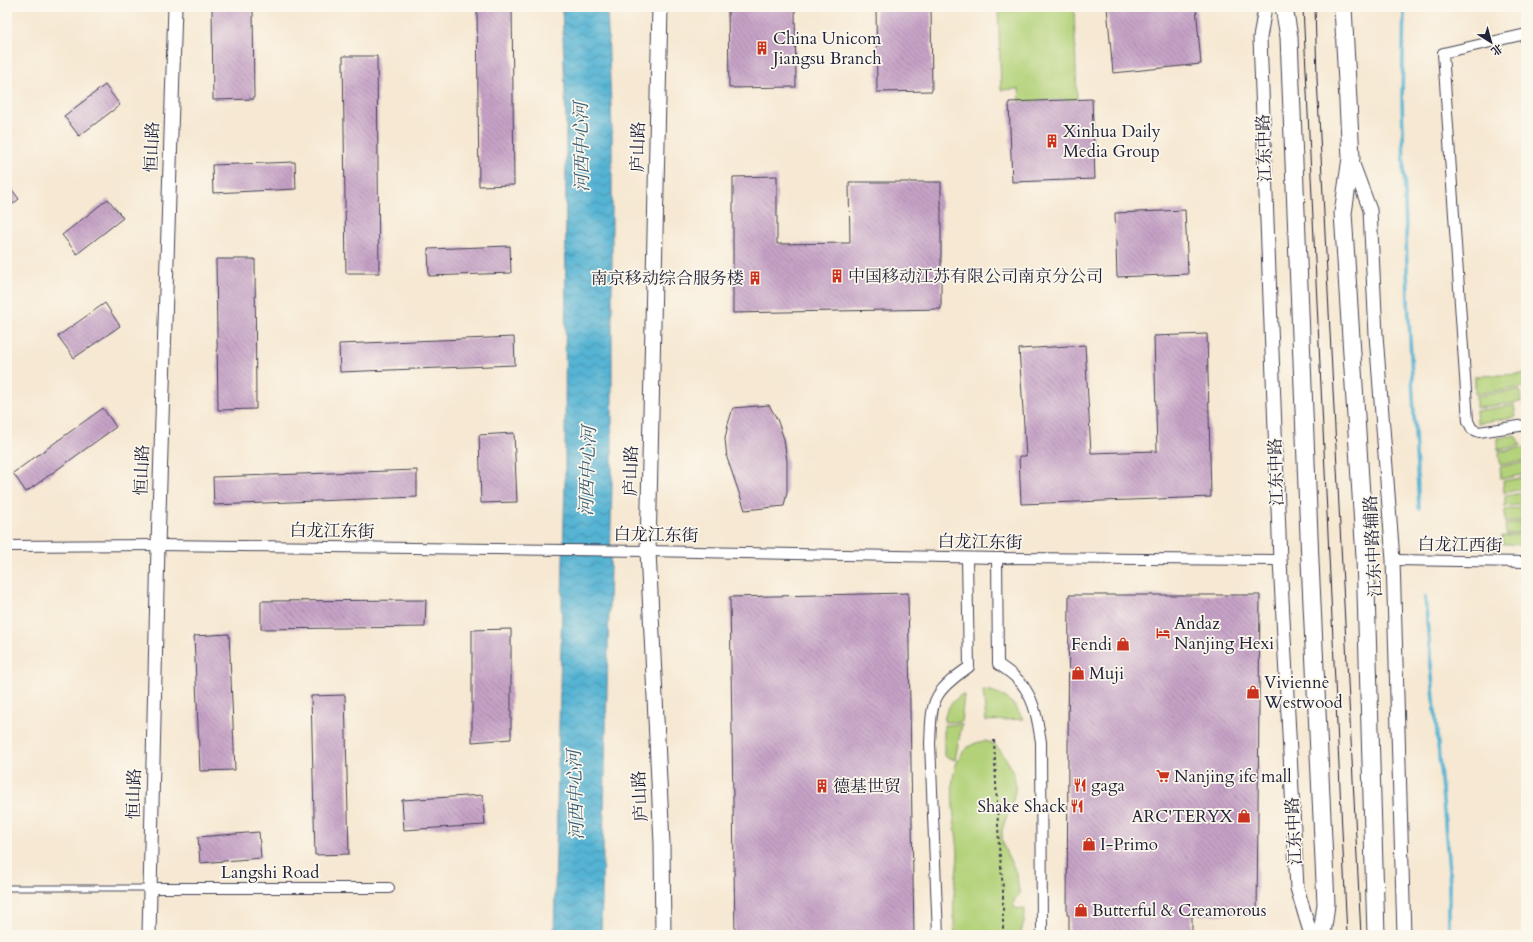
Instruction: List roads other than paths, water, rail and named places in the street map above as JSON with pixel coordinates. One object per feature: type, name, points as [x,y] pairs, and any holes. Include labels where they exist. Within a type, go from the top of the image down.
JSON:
[{"type":"main road","name":"庐山路","points":[[660,7],[648,551],[661,836],[663,935]]},
{"type":"main road","name":"江东中路","points":[[1284,7],[1290,37],[1310,569],[1326,904],[1322,935]]},
{"type":"main road","points":[[1343,7],[1351,158],[1343,213],[1365,557],[1376,935]]},
{"type":"street","name":"恒山路","points":[[149,935],[158,545],[175,7]]},
{"type":"street","name":"江东中路","points":[[1265,7],[1260,38],[1280,560],[1298,888],[1311,935]]},
{"type":"street","points":[[1526,34],[1443,53],[1468,421],[1472,429],[1479,432],[1526,425]]},
{"type":"street","name":"江东中路辅路","points":[[1351,158],[1370,210],[1376,335],[1393,560],[1404,935]]},
{"type":"street","name":"白龙江东街","points":[[7,546],[158,545],[609,550],[967,558],[1280,560]]},
{"type":"street","points":[[938,935],[930,743],[931,718],[937,696],[952,680],[969,667],[967,558]]},
{"type":"street","points":[[997,558],[998,664],[1012,674],[1026,690],[1038,717],[1040,736],[1042,935]]},
{"type":"street","name":"白龙江西街","points":[[1393,560],[1526,562]]},
{"type":"street","name":"Langshi Road","points":[[150,888],[389,888]]},
{"type":"lane","points":[[7,888],[150,888]]},
{"type":"water","name":"河西中心河","points":[[562,7],[607,7],[612,130],[612,485],[601,935],[554,935],[565,478],[566,123]]},
{"type":"waterway","points":[[1404,7],[1402,100],[1408,300],[1419,508]]},
{"type":"waterway","points":[[1508,7],[1526,10]]},
{"type":"waterway","points":[[1425,597],[1449,870],[1449,927]]},
{"type":"tram line","points":[[1303,7],[1347,935]]},
{"type":"tram line","points":[[1315,7],[1317,78],[1361,935]]},
{"type":"place","name":"China Unicom Jiangsu Branch","points":[[762,48]]},
{"type":"place","name":"Xinhua Daily Media Group","points":[[1052,141]]},
{"type":"place","name":"中国移动江苏有限公司南京分公司","points":[[837,276]]},
{"type":"place","name":"南京移动综合服务楼","points":[[755,278]]},
{"type":"place","name":"Andaz Nanjing Hexi","points":[[1163,633]]},
{"type":"place","name":"Fendi","points":[[1123,644]]},
{"type":"place","name":"Muji","points":[[1078,673]]},
{"type":"place","name":"Vivienne Westwood","points":[[1253,692]]},
{"type":"place","name":"Nanjing ifc mall","points":[[1163,776]]},
{"type":"place","name":"gaga","points":[[1080,785]]},
{"type":"place","name":"德基世贸","points":[[822,786]]},
{"type":"place","name":"Shake Shack","points":[[1077,806]]},
{"type":"place","name":"ARC'TERYX","points":[[1244,816]]},
{"type":"place","name":"I-Primo","points":[[1089,844]]},
{"type":"place","name":"Butterful & Creamorous","points":[[1081,910]]}]
